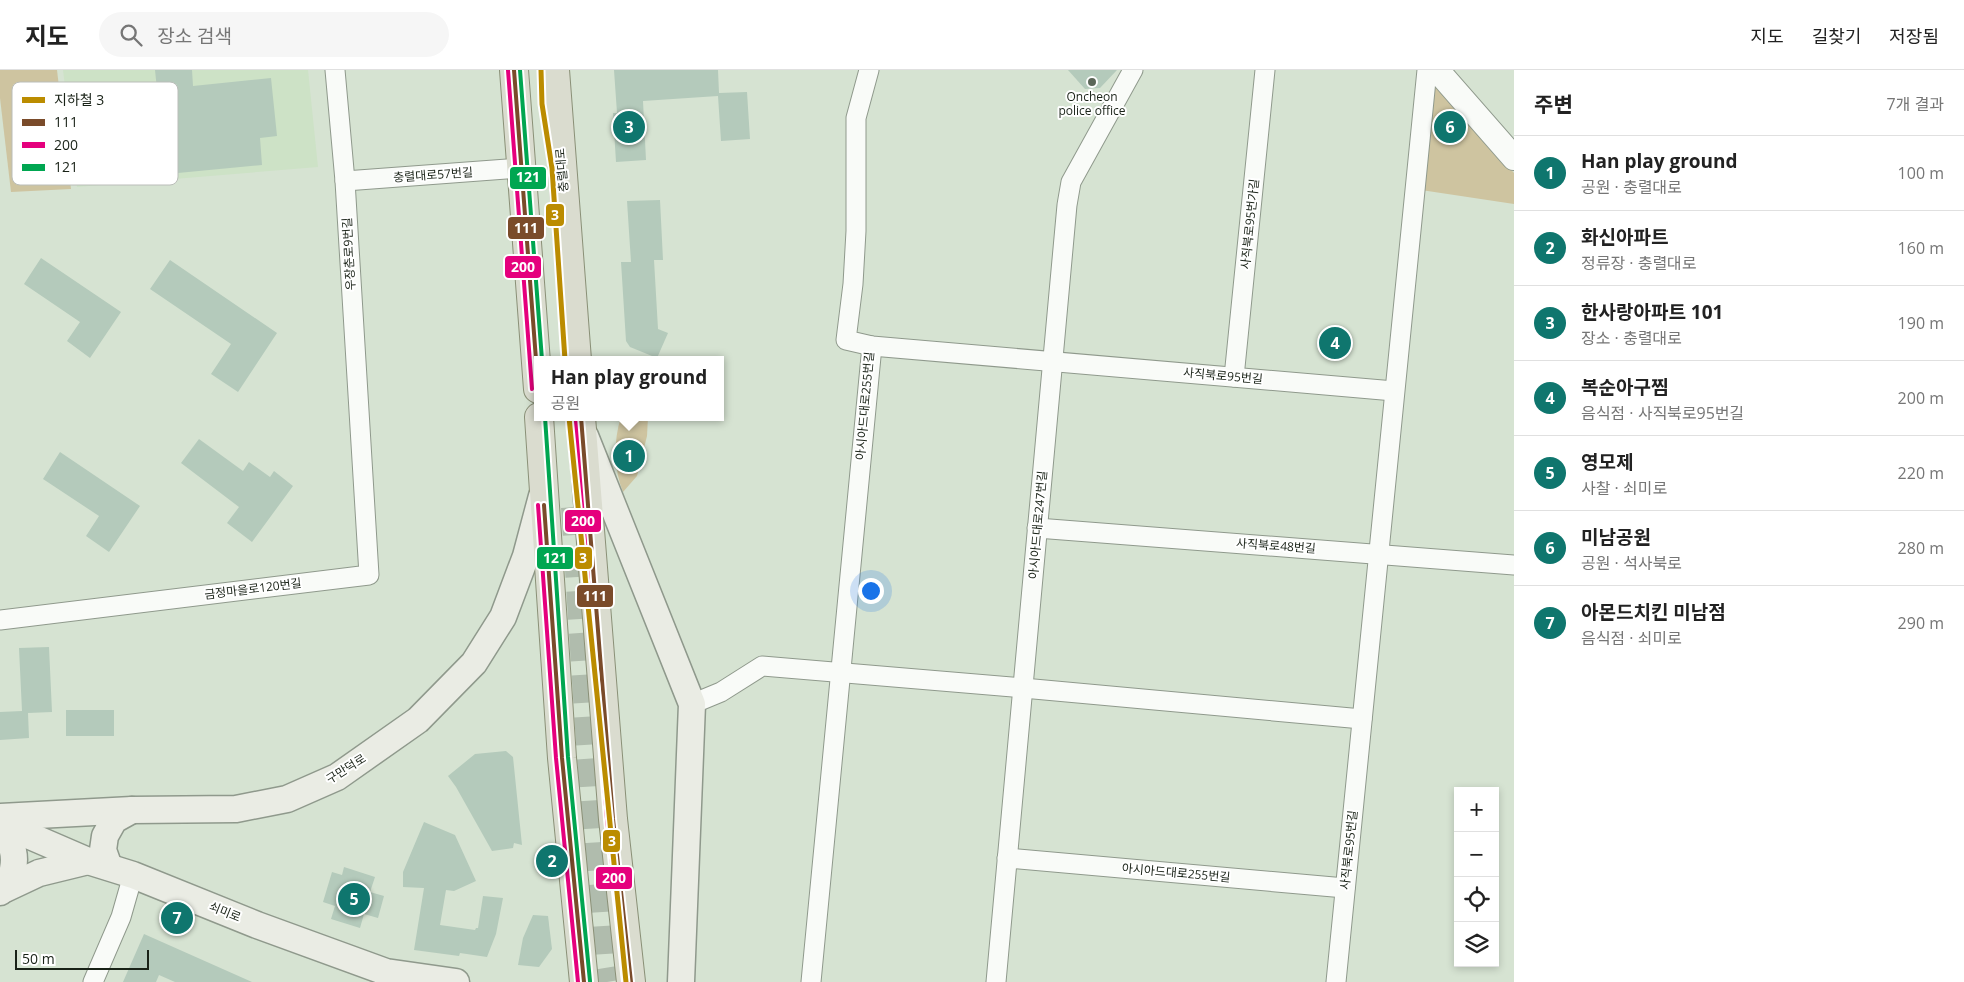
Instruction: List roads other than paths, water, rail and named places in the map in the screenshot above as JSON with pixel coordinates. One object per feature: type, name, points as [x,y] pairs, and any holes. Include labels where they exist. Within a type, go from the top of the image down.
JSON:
[{"type":"main road","points":[[514,70],[535,356]]},
{"type":"main road","name":"충렬대로","points":[[555,70],[577,356]]},
{"type":"main road","points":[[539,421],[562,758],[584,982]]},
{"type":"main road","points":[[581,422],[692,704],[681,982]]},
{"type":"main road","points":[[581,422],[613,819],[630,982]]},
{"type":"main road","name":"구만덕로","points":[[0,817],[132,810],[236,809],[287,799],[337,777],[418,720],[474,663],[503,617],[526,556],[543,490]]},
{"type":"main road","points":[[2,891],[40,874],[110,868],[103,850],[105,836],[114,820],[132,810]]},
{"type":"main road","name":"쇠미로","points":[[0,823],[257,925],[386,972],[456,982]]},
{"type":"main road","points":[[0,831],[10,844],[14,857],[12,876],[2,891]]},
{"type":"street","name":"우장춘로9번길","points":[[335,70],[345,181],[359,438]]},
{"type":"street","name":"아시아드대로255번길","points":[[811,982],[872,346],[846,340],[853,284],[856,231],[856,118],[869,70]]},
{"type":"street","name":"아시아드대로247번길","points":[[996,982],[1071,182],[1132,70]]},
{"type":"street","name":"사직북로95번가길","points":[[1234,377],[1266,70]]},
{"type":"street","name":"사직북로95번길","points":[[1336,982],[1427,70]]},
{"type":"street","points":[[1437,70],[1514,158]]},
{"type":"street","name":"충렬대로57번길","points":[[345,181],[521,168]]},
{"type":"street","points":[[872,346],[1053,362]]},
{"type":"street","name":"사직북로95번길","points":[[1053,362],[1394,391]]},
{"type":"street","name":"금정마을로120번길","points":[[0,620],[369,575],[359,438]]},
{"type":"street","name":"사직북로48번길","points":[[1038,528],[1514,565]]},
{"type":"street","points":[[692,704],[721,692],[762,666],[1362,719]]},
{"type":"street","name":"아시아드대로255번길","points":[[1007,858],[1345,888]]},
{"type":"street","points":[[93,982],[120,917],[110,868]]},
{"type":"tunnel","points":[[575,507],[604,964],[607,982]]},
{"type":"metro line","name":"3","points":[[541,70],[542,104],[552,168],[565,356]]},
{"type":"metro line","name":"3","points":[[569,421],[626,982]]},
{"type":"place","name":"Oncheon police office","points":[[1092,82]]},
{"type":"place","name":"한사랑아파트 101","points":[[629,127]]},
{"type":"place","name":"미남공원","points":[[1450,127]]},
{"type":"place","name":"복순아구찜","points":[[1335,343]]},
{"type":"place","name":"Han play ground","points":[[629,456]]},
{"type":"place","name":"화신아파트","points":[[552,861]]},
{"type":"place","name":"영모제","points":[[354,899]]},
{"type":"place","name":"아몬드치킨 미남점","points":[[177,918]]}]
